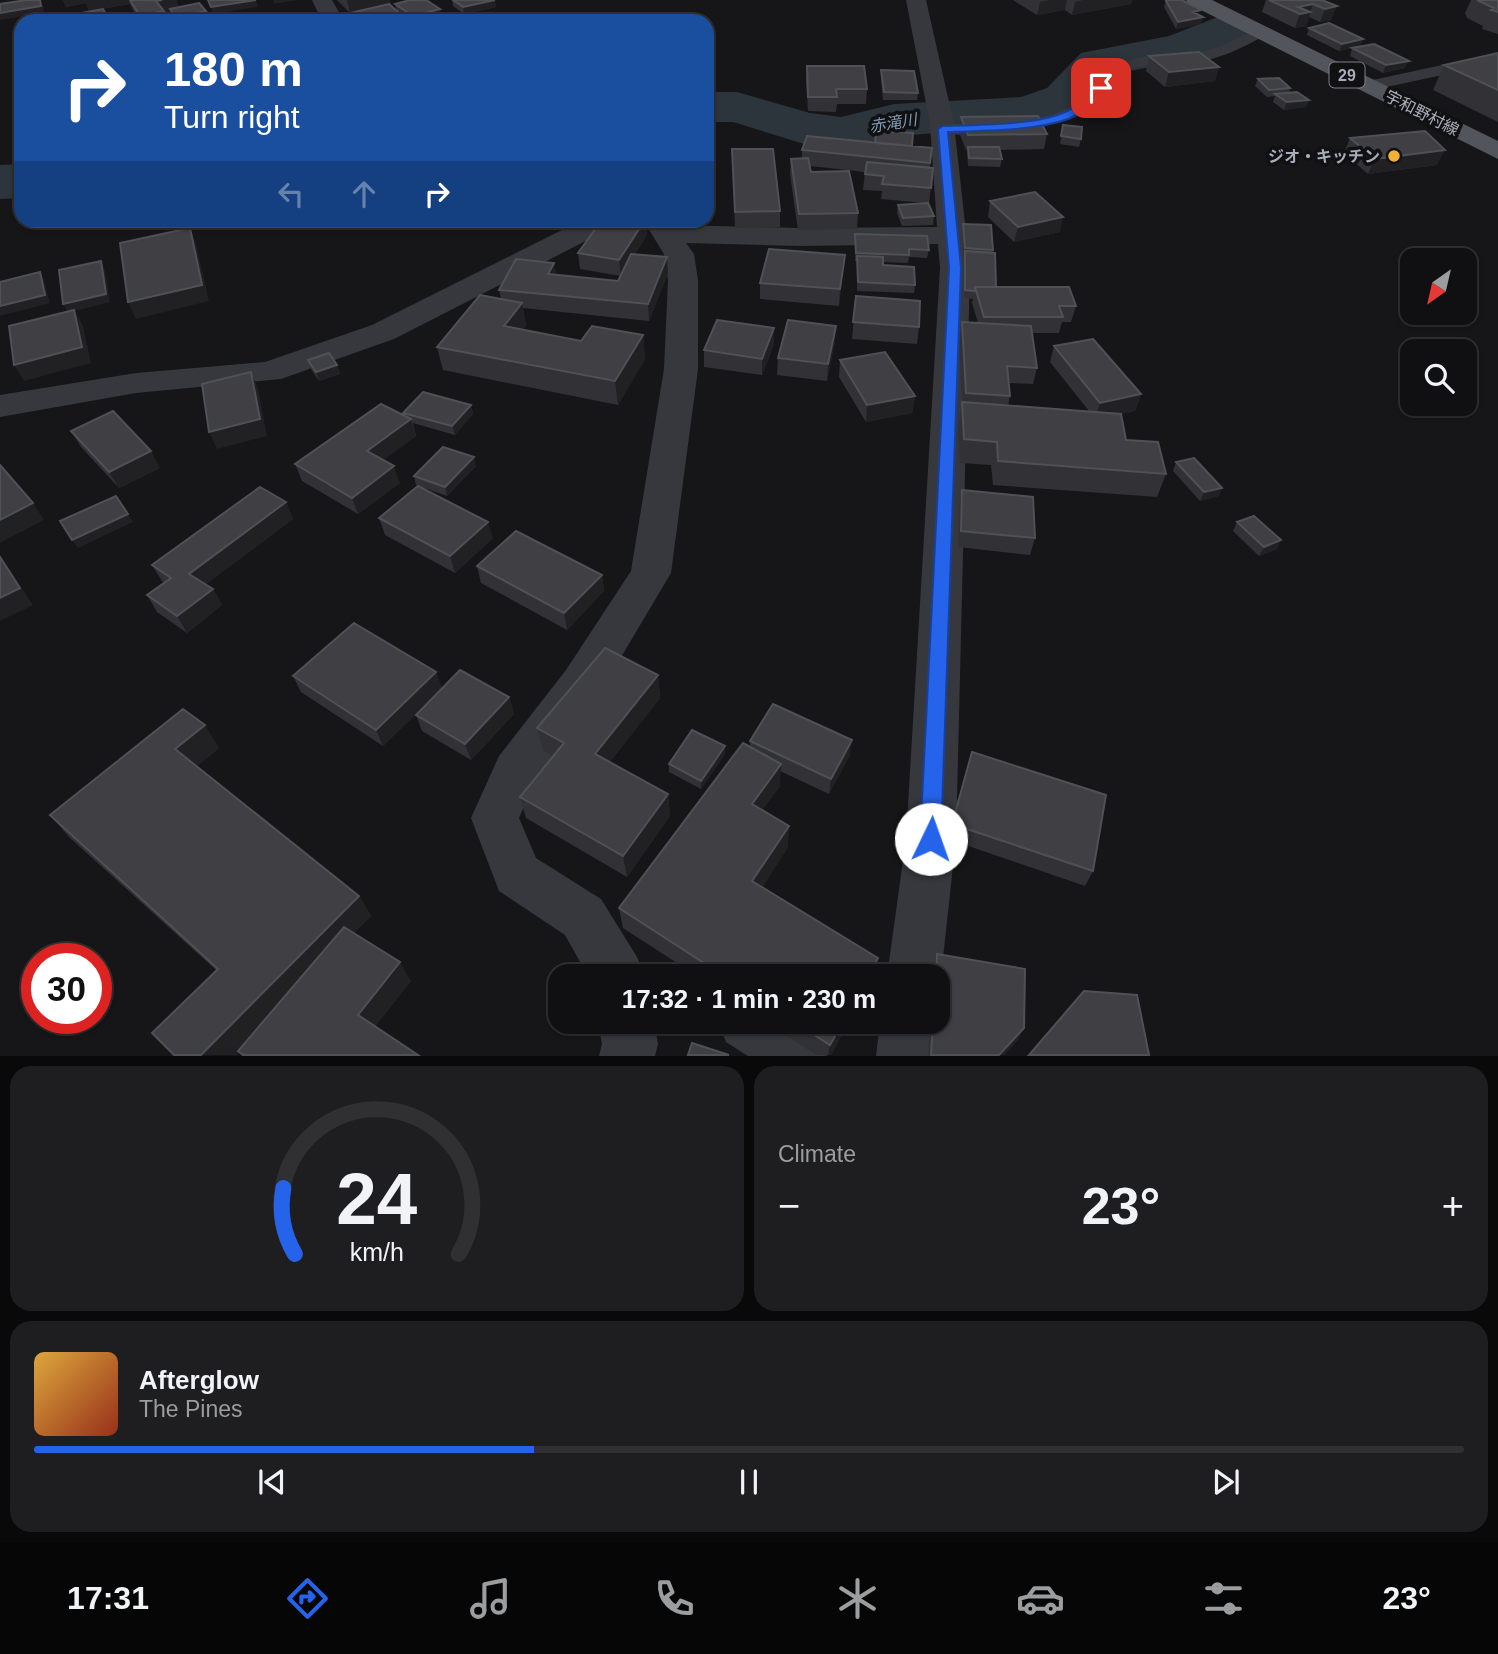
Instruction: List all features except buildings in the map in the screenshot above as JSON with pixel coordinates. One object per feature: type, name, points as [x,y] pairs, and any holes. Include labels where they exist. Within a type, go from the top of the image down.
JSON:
[{"type":"main road","name":"宇和野村線","points":[[1198,0],[1498,151]]},
{"type":"street","points":[[915,964],[931,839],[955,268],[941,120],[916,0]]},
{"type":"street","points":[[0,406],[136,383],[269,372],[383,332],[589,228]]},
{"type":"street","points":[[611,964],[583,917],[517,874],[495,818],[516,771],[582,683],[651,573],[681,369],[683,280],[679,254],[663,228]]},
{"type":"street","points":[[676,228],[799,237],[953,235]]},
{"type":"street","points":[[627,1055],[630,1044],[628,1034]]},
{"type":"street","points":[[765,1034],[799,1055]]},
{"type":"street","points":[[904,1055],[907,1034]]},
{"type":"lane","points":[[941,120],[1006,127],[1065,116],[1084,105],[1110,74],[1126,66],[1212,54],[1230,49],[1261,32]]},
{"type":"lane","points":[[1368,86],[1498,58]]},
{"type":"waterway","name":"赤滝川","points":[[714,107],[737,107],[804,128],[841,133],[894,120],[1026,112],[1065,99],[1098,63],[1181,48],[1228,27]]},
{"type":"waterway","name":"赤滝川","points":[[0,182],[14,181]]},
{"type":"place","name":"ジオ・キッチン","points":[[1394,156]]},
{"type":"route","points":[[931,839],[955,268],[943,129],[1006,127],[1065,116],[1084,105],[1101,88]]}]
